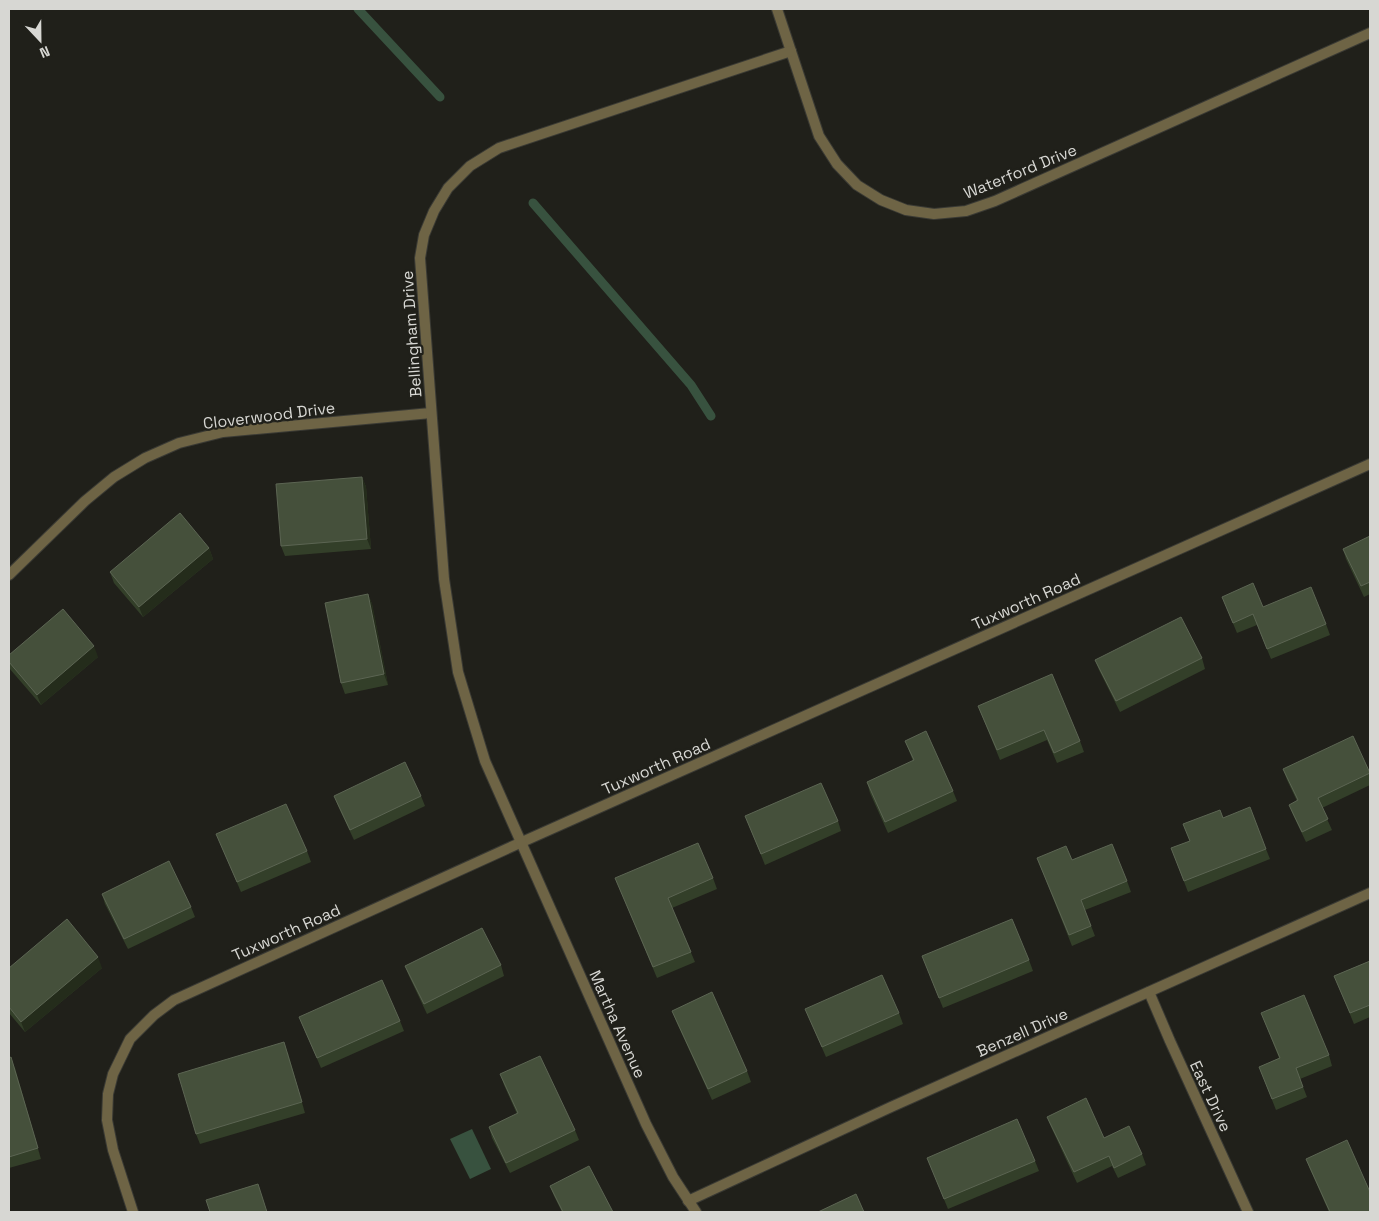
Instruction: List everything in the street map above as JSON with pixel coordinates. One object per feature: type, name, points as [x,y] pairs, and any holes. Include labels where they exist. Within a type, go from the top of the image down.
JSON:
[{"type":"street","name":"Waterford Drive","points":[[777,9],[819,136],[837,164],[857,185],[881,200],[906,210],[934,214],[966,211],[995,201],[1370,33]]},
{"type":"street","name":"Bellingham Drive","points":[[522,842],[485,761],[458,672],[444,580],[431,413],[420,258],[424,235],[434,211],[448,188],[470,166],[499,148],[791,51]]},
{"type":"street","name":"Cloverwood Drive","points":[[9,575],[85,501],[114,477],[145,458],[180,443],[223,432],[431,413]]},
{"type":"street","name":"Tuxworth Road","points":[[133,1212],[113,1150],[107,1120],[108,1094],[113,1074],[130,1039],[154,1014],[174,1000],[522,842],[1370,464]]},
{"type":"street","name":"Martha Avenue","points":[[522,842],[646,1124],[673,1177],[696,1212]]},
{"type":"street","name":"Benzell Drive","points":[[688,1201],[891,1107],[1370,893]]},
{"type":"street","name":"East Drive","points":[[1149,992],[1248,1212]]},
{"type":"shaded area","points":[[472,1129],[491,1169],[470,1179],[450,1139]]},
{"type":"building","points":[[362,477],[367,539],[281,546],[276,484]]},
{"type":"building","points":[[180,513],[209,548],[139,607],[110,572]]},
{"type":"building","points":[[1370,536],[1370,582],[1361,586],[1343,549]]},
{"type":"building","points":[[1253,583],[1263,607],[1311,587],[1326,624],[1267,649],[1253,614],[1233,623],[1222,597]]},
{"type":"building","points":[[368,594],[384,674],[341,683],[325,603]]},
{"type":"building","points":[[63,609],[94,646],[37,695],[9,662],[9,655]]},
{"type":"building","points":[[1181,617],[1202,658],[1116,701],[1095,660]]},
{"type":"building","points":[[1052,674],[1080,741],[1054,753],[1044,730],[997,750],[978,706]]},
{"type":"building","points":[[926,731],[953,791],[885,822],[867,782],[914,760],[905,741]]},
{"type":"building","points":[[1353,736],[1370,773],[1318,798],[1328,819],[1302,832],[1289,805],[1298,800],[1283,769]]},
{"type":"building","points":[[405,762],[421,796],[350,830],[334,796]]},
{"type":"building","points":[[821,783],[838,821],[761,854],[745,816]]},
{"type":"building","points":[[286,804],[307,851],[237,882],[216,834]]},
{"type":"building","points":[[1250,807],[1266,849],[1184,881],[1171,848],[1190,841],[1183,824],[1220,810],[1223,818]]},
{"type":"building","points":[[698,843],[713,878],[668,898],[691,952],[653,967],[615,878]]},
{"type":"building","points":[[1112,844],[1127,881],[1081,900],[1091,926],[1069,935],[1037,858],[1066,846],[1072,860]]},
{"type":"building","points":[[169,861],[191,907],[124,939],[102,894]]},
{"type":"building","points":[[67,919],[98,957],[21,1022],[9,1007],[9,968]]},
{"type":"building","points":[[1012,919],[1029,960],[939,998],[922,956]]},
{"type":"building","points":[[482,928],[501,965],[424,1004],[405,966]]},
{"type":"building","points":[[1370,961],[1370,1005],[1350,1013],[1334,976]]},
{"type":"building","points":[[882,975],[899,1013],[822,1047],[805,1009]]},
{"type":"building","points":[[382,980],[400,1021],[317,1058],[299,1017]]},
{"type":"building","points":[[712,992],[747,1071],[708,1089],[672,1011]]},
{"type":"building","points":[[1304,995],[1329,1055],[1296,1068],[1303,1087],[1272,1099],[1259,1067],[1280,1058],[1261,1013]]},
{"type":"building","points":[[284,1042],[302,1102],[196,1134],[178,1074]]},
{"type":"building","points":[[540,1056],[575,1130],[506,1163],[489,1127],[518,1113],[500,1074]]},
{"type":"building","points":[[11,1057],[38,1148],[9,1157],[9,1058]]},
{"type":"building","points":[[1086,1098],[1104,1138],[1129,1126],[1142,1154],[1114,1168],[1109,1156],[1074,1172],[1047,1117]]},
{"type":"building","points":[[1017,1119],[1035,1161],[944,1199],[927,1158]]},
{"type":"building","points":[[1347,1140],[1370,1192],[1370,1212],[1330,1212],[1306,1159]]},
{"type":"building","points":[[589,1166],[613,1212],[563,1212],[550,1186]]},
{"type":"building","points":[[258,1184],[267,1212],[210,1212],[206,1200]]},
{"type":"building","points":[[856,1194],[864,1212],[818,1212]]},
{"type":"waterway","points":[[358,9],[440,97]]},
{"type":"waterway","points":[[533,203],[691,385],[711,416]]}]
